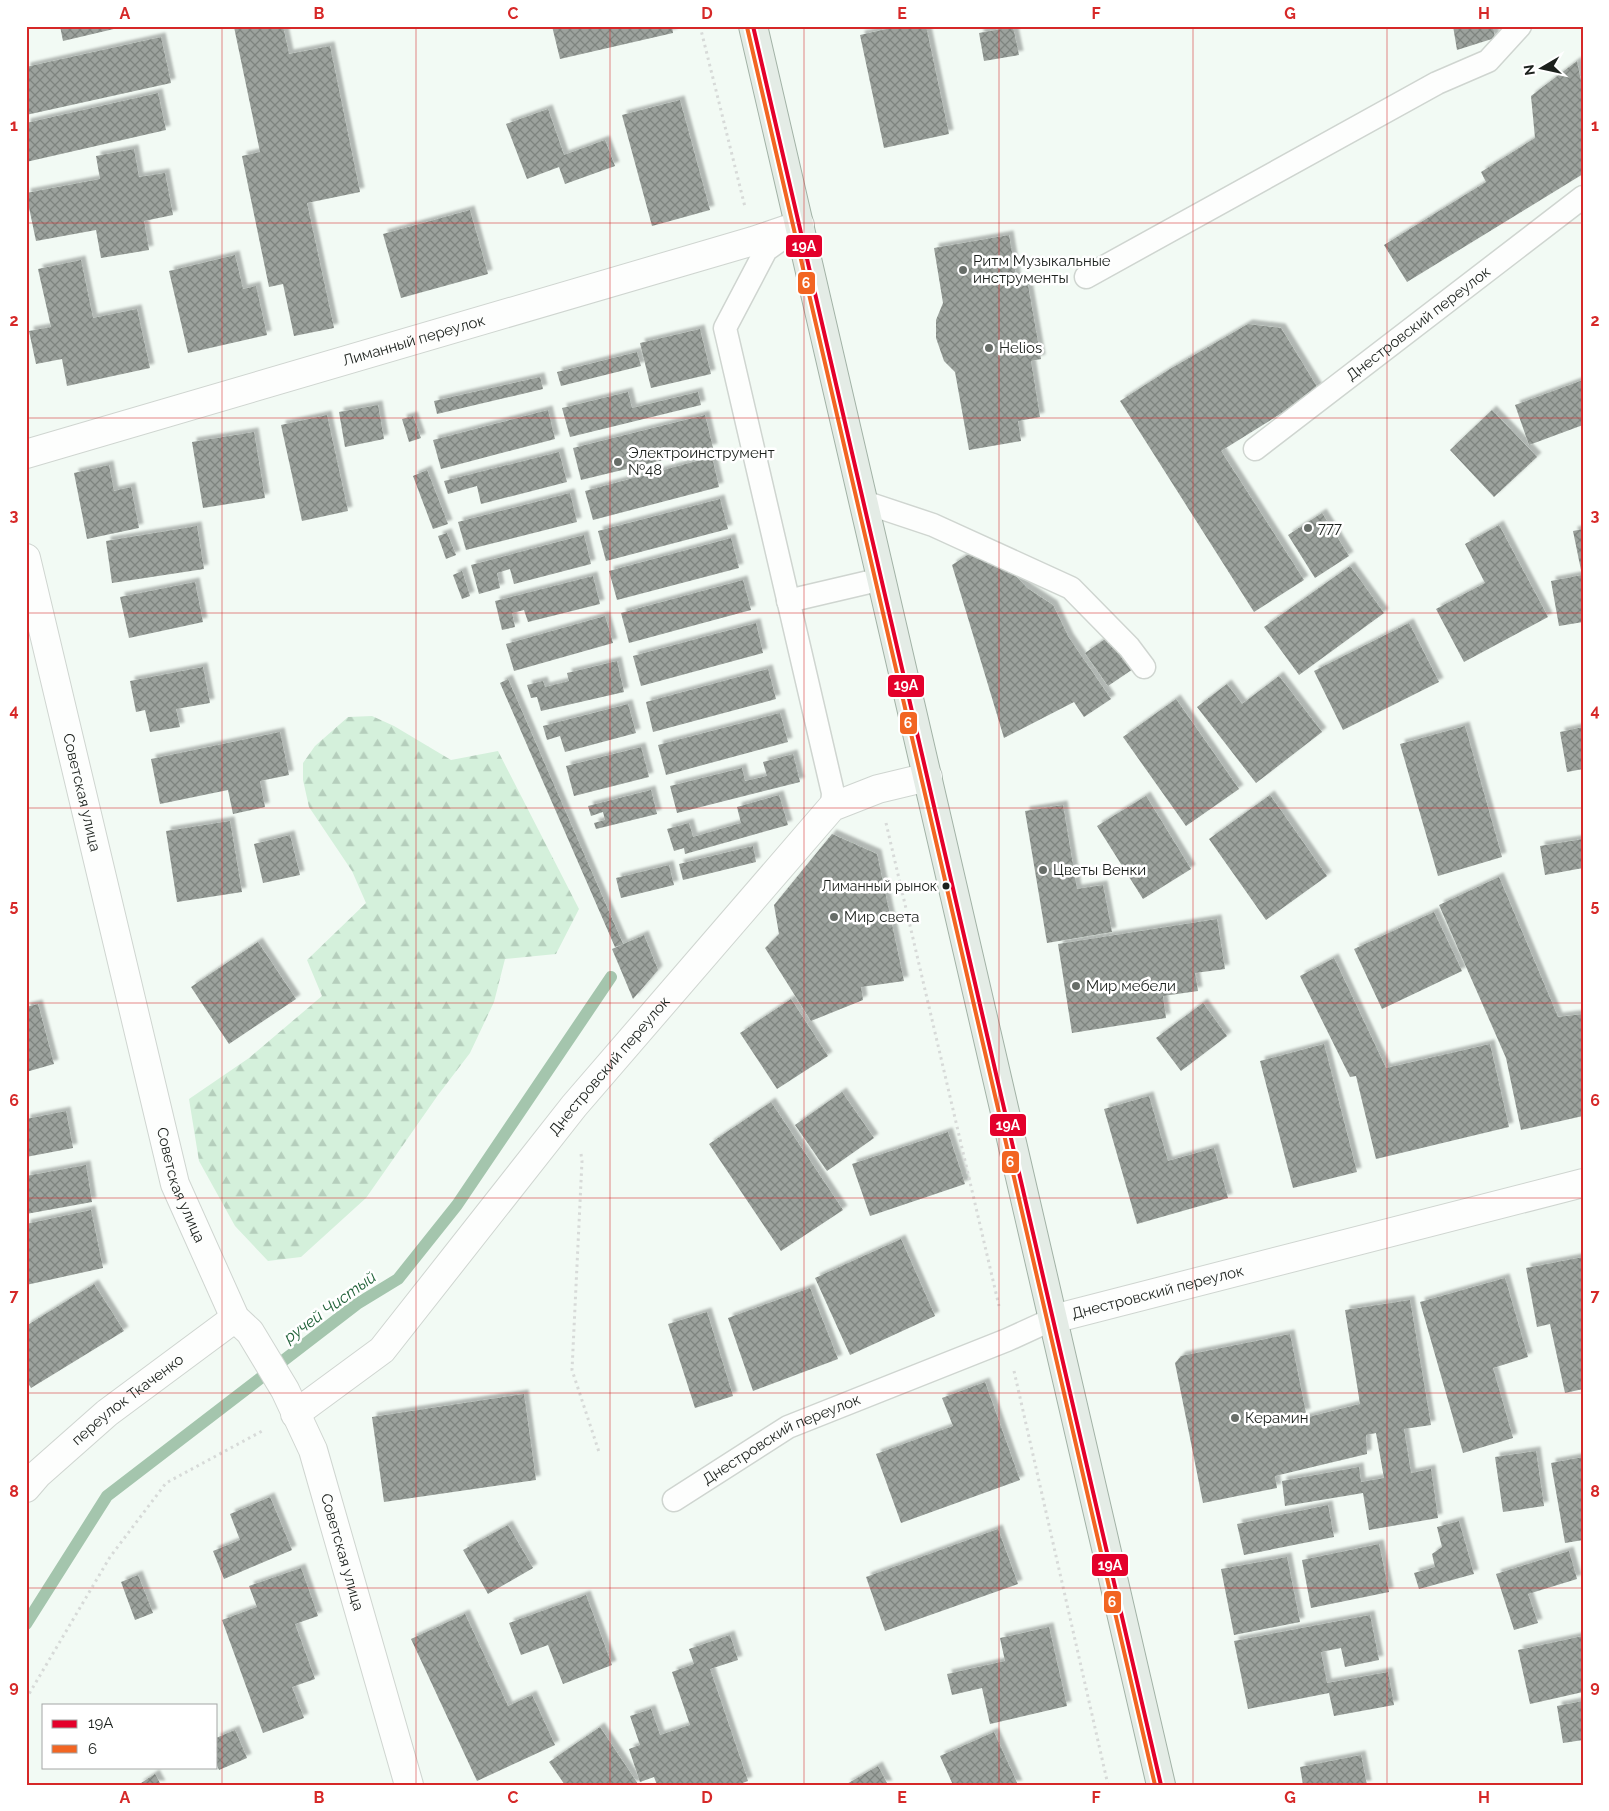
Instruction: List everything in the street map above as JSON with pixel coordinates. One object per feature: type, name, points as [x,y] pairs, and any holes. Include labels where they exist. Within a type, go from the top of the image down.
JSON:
[{"type":"main road","points":[[753,26],[1161,1785]]},
{"type":"street","name":"Лиманный переулок","points":[[26,454],[753,241],[800,225]]},
{"type":"street","name":"Советская улица","points":[[26,558],[175,1184],[242,1325],[290,1402],[313,1450],[409,1785]]},
{"type":"street","name":"Днестровский переулок","points":[[290,1402],[382,1350],[574,1106],[832,807],[878,789],[928,777]]},
{"type":"street","name":"Днестровский переулок","points":[[1054,1320],[1583,1183]]},
{"type":"street","name":"переулок Ткаченко","points":[[26,1488],[38,1474],[106,1413],[242,1325]]},
{"type":"lane","points":[[1086,277],[1437,83],[1488,61],[1520,26]]},
{"type":"lane","name":"Днестровский переулок","points":[[1256,449],[1583,197]]},
{"type":"lane","points":[[800,225],[766,250],[725,328],[833,793],[832,807]]},
{"type":"lane","points":[[864,502],[933,525],[1071,588],[1130,646],[1144,667]]},
{"type":"lane","points":[[788,601],[882,579]]},
{"type":"lane","name":"Днестровский переулок","points":[[674,1500],[788,1427],[1054,1320]]},
{"type":"path","points":[[700,26],[753,241]]},
{"type":"path","points":[[878,789],[1007,1340],[1108,1785]]},
{"type":"path","points":[[574,1106],[582,1161],[572,1370],[599,1452]]},
{"type":"path","points":[[26,1699],[110,1556],[166,1483],[290,1402]]},
{"type":"green space","points":[[372,716],[394,726],[451,760],[498,751],[579,909],[556,954],[505,959],[494,1002],[470,1053],[438,1095],[366,1198],[301,1257],[268,1261],[235,1226],[199,1161],[189,1099],[249,1058],[322,996],[307,960],[366,903],[352,871],[309,807],[303,780],[303,763],[315,746],[348,717]]},
{"type":"building","points":[[60,26],[117,26],[118,28],[63,41]]},
{"type":"building","points":[[283,26],[289,54],[330,46],[360,192],[307,203],[334,328],[294,336],[283,284],[269,287],[242,156],[260,152],[234,27]]},
{"type":"building","points":[[552,26],[672,26],[673,33],[560,59]]},
{"type":"building","points":[[900,26],[926,26],[949,134],[884,148],[860,35]]},
{"type":"building","points":[[1453,26],[1493,26],[1495,38],[1457,50]]},
{"type":"building","points":[[1013,27],[1019,55],[984,61],[979,33]]},
{"type":"building","points":[[161,37],[171,83],[26,115],[26,67]]},
{"type":"building","points":[[1577,61],[1583,91],[1583,174],[1407,282],[1384,245],[1486,182],[1481,172],[1535,138],[1531,96]]},
{"type":"building","points":[[158,93],[166,130],[26,162],[26,123]]},
{"type":"building","points":[[680,100],[710,210],[652,226],[622,115]]},
{"type":"building","points":[[548,109],[564,155],[605,140],[615,166],[565,184],[559,167],[527,179],[506,124]]},
{"type":"building","points":[[134,149],[139,177],[165,173],[173,215],[144,221],[149,250],[101,258],[96,230],[36,241],[26,193],[100,179],[96,156]]},
{"type":"building","points":[[470,210],[488,274],[401,298],[383,234]]},
{"type":"building","name":"Helios","points":[[1009,235],[1018,287],[1028,285],[1041,359],[1031,361],[1040,417],[1018,421],[1021,441],[969,450],[955,372],[944,361],[936,338],[936,320],[943,303],[934,248]]},
{"type":"building","points":[[235,255],[243,289],[256,286],[267,335],[188,353],[169,271]]},
{"type":"building","points":[[81,260],[93,318],[137,309],[150,368],[67,386],[62,359],[36,364],[29,331],[51,327],[38,269]]},
{"type":"building","points":[[1248,324],[1281,328],[1319,390],[1221,451],[1304,580],[1254,612],[1120,401],[1170,369]]},
{"type":"building","points":[[700,329],[711,374],[651,388],[640,343]]},
{"type":"building","points":[[637,352],[641,366],[561,386],[557,372]]},
{"type":"building","points":[[540,377],[543,389],[437,414],[434,401]]},
{"type":"building","points":[[1583,380],[1583,425],[1529,445],[1515,405]]},
{"type":"building","points":[[628,392],[632,408],[698,392],[701,405],[570,437],[562,408]]},
{"type":"building","points":[[378,405],[384,439],[345,447],[339,412]]},
{"type":"building","points":[[548,410],[555,439],[441,469],[433,440]]},
{"type":"building","points":[[1492,410],[1537,457],[1494,497],[1450,450]]},
{"type":"building","points":[[327,415],[348,511],[302,521],[281,425]]},
{"type":"building","points":[[705,415],[713,448],[581,480],[573,448]]},
{"type":"building","points":[[413,416],[421,438],[409,442],[402,419]]},
{"type":"building","points":[[254,432],[265,498],[203,508],[192,442]]},
{"type":"building","points":[[559,452],[567,482],[481,504],[477,486],[448,494],[444,481]]},
{"type":"building","points":[[712,457],[719,487],[593,520],[585,491]]},
{"type":"building","points":[[109,465],[114,491],[131,487],[139,528],[87,539],[74,473]]},
{"type":"building","points":[[427,470],[448,524],[433,529],[413,476]]},
{"type":"building","points":[[570,493],[577,522],[466,550],[458,522]]},
{"type":"building","points":[[720,499],[728,529],[606,561],[598,531]]},
{"type":"building","points":[[1322,513],[1349,556],[1315,578],[1288,535]]},
{"type":"building","points":[[1499,525],[1548,617],[1464,662],[1436,609],[1485,583],[1465,544]]},
{"type":"building","points":[[197,526],[204,569],[112,583],[106,541]]},
{"type":"building","points":[[1583,529],[1583,622],[1559,626],[1551,581],[1582,575],[1573,531]]},
{"type":"building","points":[[447,533],[456,555],[446,559],[438,536]]},
{"type":"building","points":[[584,535],[591,564],[514,584],[510,569],[497,573],[500,588],[479,594],[471,565]]},
{"type":"building","points":[[731,538],[739,568],[617,600],[609,571]]},
{"type":"building","points":[[969,554],[1008,568],[1027,588],[1053,605],[1069,638],[1111,699],[1084,717],[1074,702],[1004,738],[952,565]]},
{"type":"building","points":[[1350,566],[1384,613],[1299,675],[1264,627]]},
{"type":"building","points":[[462,571],[470,596],[462,599],[453,575]]},
{"type":"building","points":[[593,576],[600,604],[528,622],[524,610],[512,613],[515,627],[502,630],[495,601]]},
{"type":"building","points":[[743,580],[751,610],[629,643],[621,613]]},
{"type":"building","points":[[195,582],[203,622],[129,638],[120,597]]},
{"type":"building","points":[[605,616],[613,643],[514,671],[506,644]]},
{"type":"building","points":[[756,623],[763,653],[641,686],[633,656]]},
{"type":"building","points":[[1409,623],[1439,682],[1343,730],[1314,671]]},
{"type":"building","points":[[1111,635],[1133,669],[1108,686],[1085,653]]},
{"type":"building","points":[[617,661],[624,692],[541,711],[537,697],[531,698],[527,685],[543,681],[545,687],[569,681],[567,673]]},
{"type":"building","points":[[203,667],[210,703],[176,709],[180,727],[150,732],[145,710],[136,712],[130,681]]},
{"type":"building","points":[[768,669],[776,699],[653,732],[646,702]]},
{"type":"building","points":[[1279,676],[1322,732],[1256,783],[1197,707],[1227,684],[1242,704]]},
{"type":"building","points":[[508,679],[623,944],[615,947],[500,683]]},
{"type":"building","points":[[1176,699],[1239,789],[1186,826],[1123,737]]},
{"type":"building","points":[[628,704],[636,733],[565,752],[560,736],[547,740],[543,726]]},
{"type":"building","points":[[780,713],[788,742],[666,775],[658,745]]},
{"type":"building","points":[[1465,726],[1502,857],[1438,876],[1400,744]]},
{"type":"building","points":[[1583,727],[1583,769],[1567,772],[1560,732]]},
{"type":"building","points":[[280,732],[289,775],[260,781],[265,807],[233,814],[228,790],[160,804],[151,759]]},
{"type":"building","points":[[641,747],[649,777],[574,796],[566,766]]},
{"type":"building","points":[[793,754],[800,782],[677,813],[670,786],[742,768],[745,781],[767,776],[763,762]]},
{"type":"building","points":[[651,790],[657,814],[596,829],[594,823],[605,820],[603,812],[591,816],[588,806]]},
{"type":"building","points":[[779,795],[788,825],[685,854],[684,848],[674,851],[667,829],[689,823],[693,837],[741,823],[737,807]]},
{"type":"building","points":[[1270,795],[1327,876],[1266,920],[1209,839]]},
{"type":"building","points":[[1146,796],[1191,869],[1143,899],[1097,826]]},
{"type":"building","points":[[1063,805],[1077,889],[1103,885],[1112,932],[1047,943],[1025,811]]},
{"type":"building","points":[[230,821],[242,892],[177,902],[166,831]]},
{"type":"building","name":"Мир света","points":[[832,834],[877,854],[904,981],[861,987],[863,1000],[811,1021],[765,948],[779,934],[774,905]]},
{"type":"building","points":[[290,835],[300,875],[263,883],[254,844]]},
{"type":"building","points":[[1583,839],[1583,868],[1545,875],[1540,846]]},
{"type":"building","points":[[753,846],[756,862],[683,880],[679,864]]},
{"type":"building","points":[[669,865],[674,885],[621,898],[616,878]]},
{"type":"building","points":[[1499,877],[1558,1017],[1583,1014],[1583,1116],[1521,1130],[1506,1058],[1439,905]]},
{"type":"building","points":[[1434,912],[1462,971],[1382,1009],[1354,949]]},
{"type":"building","points":[[1217,919],[1225,969],[1195,973],[1198,991],[1163,996],[1166,1018],[1072,1033],[1058,944]]},
{"type":"building","points":[[644,935],[658,970],[633,999],[612,949]]},
{"type":"building","points":[[258,942],[296,999],[229,1044],[191,987]]},
{"type":"building","points":[[1334,958],[1386,1068],[1490,1044],[1509,1127],[1376,1159],[1356,1076],[1350,1077],[1300,976]]},
{"type":"building","points":[[791,999],[828,1056],[777,1089],[740,1033]]},
{"type":"building","points":[[1203,1003],[1227,1036],[1181,1071],[1156,1038]]},
{"type":"building","points":[[38,1004],[54,1064],[26,1072],[26,1007]]},
{"type":"building","points":[[1324,1044],[1357,1172],[1293,1188],[1260,1061]]},
{"type":"building","points":[[842,1092],[874,1138],[827,1171],[795,1125]]},
{"type":"building","points":[[1149,1096],[1168,1161],[1214,1148],[1228,1198],[1137,1224],[1104,1109]]},
{"type":"building","points":[[771,1102],[843,1210],[781,1251],[709,1144]]},
{"type":"building","points":[[66,1111],[73,1148],[26,1157],[26,1119]]},
{"type":"building","points":[[948,1132],[965,1184],[870,1216],[852,1164]]},
{"type":"building","points":[[86,1165],[92,1202],[26,1214],[26,1176]]},
{"type":"building","points":[[91,1210],[103,1268],[26,1285],[26,1224]]},
{"type":"building","points":[[901,1239],[935,1316],[850,1355],[815,1278]]},
{"type":"building","points":[[1583,1257],[1583,1389],[1565,1393],[1550,1324],[1537,1327],[1526,1268]]},
{"type":"building","points":[[1505,1278],[1528,1357],[1493,1368],[1513,1438],[1463,1453],[1420,1302]]},
{"type":"building","points":[[94,1284],[124,1331],[31,1388],[26,1380],[26,1326]]},
{"type":"building","points":[[810,1288],[838,1359],[753,1391],[728,1318]]},
{"type":"building","points":[[1410,1300],[1431,1425],[1404,1429],[1411,1473],[1431,1469],[1438,1518],[1369,1530],[1363,1493],[1285,1506],[1282,1481],[1359,1467],[1361,1482],[1384,1478],[1376,1433],[1366,1435],[1367,1454],[1275,1476],[1277,1488],[1203,1503],[1175,1363],[1181,1356],[1290,1334],[1306,1413],[1263,1422],[1265,1428],[1360,1404],[1345,1310]]},
{"type":"building","points":[[707,1312],[733,1396],[695,1408],[668,1324]]},
{"type":"building","points":[[985,1382],[1020,1480],[901,1523],[876,1454],[953,1426],[942,1398]]},
{"type":"building","points":[[524,1394],[536,1480],[384,1502],[372,1417]]},
{"type":"building","points":[[1536,1451],[1544,1506],[1503,1512],[1495,1457]]},
{"type":"building","points":[[1583,1457],[1583,1540],[1565,1543],[1551,1463]]},
{"type":"building","points":[[270,1497],[292,1550],[224,1579],[213,1551],[240,1540],[230,1514]]},
{"type":"building","points":[[1328,1505],[1334,1537],[1244,1555],[1237,1524]]},
{"type":"building","points":[[1459,1521],[1474,1574],[1419,1589],[1414,1573],[1435,1567],[1432,1554],[1442,1547],[1437,1527]]},
{"type":"building","points":[[508,1525],[533,1568],[488,1594],[463,1550]]},
{"type":"building","points":[[998,1529],[1018,1584],[885,1631],[866,1577]]},
{"type":"building","points":[[1379,1544],[1389,1592],[1311,1608],[1302,1560]]},
{"type":"building","points":[[1569,1551],[1577,1579],[1528,1594],[1538,1623],[1514,1630],[1496,1574]]},
{"type":"building","points":[[1287,1557],[1300,1622],[1234,1635],[1221,1569]]},
{"type":"building","points":[[301,1568],[318,1616],[295,1624],[315,1679],[292,1687],[304,1718],[263,1733],[222,1620],[257,1607],[249,1586]]},
{"type":"building","points":[[138,1575],[153,1613],[135,1620],[121,1582]]},
{"type":"building","points":[[586,1595],[612,1665],[563,1684],[548,1645],[521,1655],[509,1623]]},
{"type":"building","points":[[465,1614],[508,1706],[532,1695],[555,1745],[477,1781],[411,1639]]},
{"type":"building","points":[[1370,1615],[1379,1660],[1345,1667],[1341,1648],[1321,1652],[1327,1683],[1388,1672],[1394,1705],[1334,1716],[1329,1693],[1248,1709],[1234,1641]]},
{"type":"building","points":[[1049,1627],[1067,1706],[990,1724],[982,1688],[952,1695],[947,1674],[1005,1661],[1000,1638]]},
{"type":"building","points":[[730,1635],[738,1660],[710,1669],[748,1781],[737,1785],[657,1785],[654,1777],[640,1782],[629,1749],[640,1745],[630,1716],[651,1709],[660,1735],[690,1725],[672,1672],[694,1664],[689,1649]]},
{"type":"building","points":[[1583,1636],[1583,1692],[1530,1704],[1518,1650]]},
{"type":"building","points":[[1583,1701],[1583,1740],[1563,1743],[1557,1706]]},
{"type":"building","points":[[600,1727],[637,1785],[565,1785],[549,1762]]},
{"type":"building","points":[[235,1730],[247,1758],[219,1770],[218,1737]]},
{"type":"building","points":[[994,1732],[1018,1785],[953,1785],[940,1756]]},
{"type":"building","points":[[1361,1755],[1367,1785],[1303,1785],[1300,1767]]},
{"type":"building","points":[[878,1766],[888,1785],[845,1785]]},
{"type":"building","points":[[155,1774],[161,1785],[138,1785]]},
{"type":"waterway","name":"ручей Чистый","points":[[26,1624],[107,1496],[357,1304],[398,1279],[457,1205],[611,977]]},
{"type":"transit line","name":"19А","points":[[753,26],[1161,1785]]},
{"type":"transit line","name":"6","points":[[747,27],[1155,1785]]},
{"type":"place","name":"Ритм Музыкальные инструменты","points":[[963,270]]},
{"type":"place","name":"Helios","points":[[989,348]]},
{"type":"place","name":"Электроинструмент №48","points":[[618,462]]},
{"type":"place","name":"777","points":[[1308,528]]},
{"type":"place","name":"Цветы Венки","points":[[1043,870]]},
{"type":"place","name":"Лиманный рынок","points":[[946,886]]},
{"type":"place","name":"Мир света","points":[[834,917]]},
{"type":"place","name":"Мир мебели","points":[[1076,986]]},
{"type":"place","name":"Керамин","points":[[1235,1418]]}]
